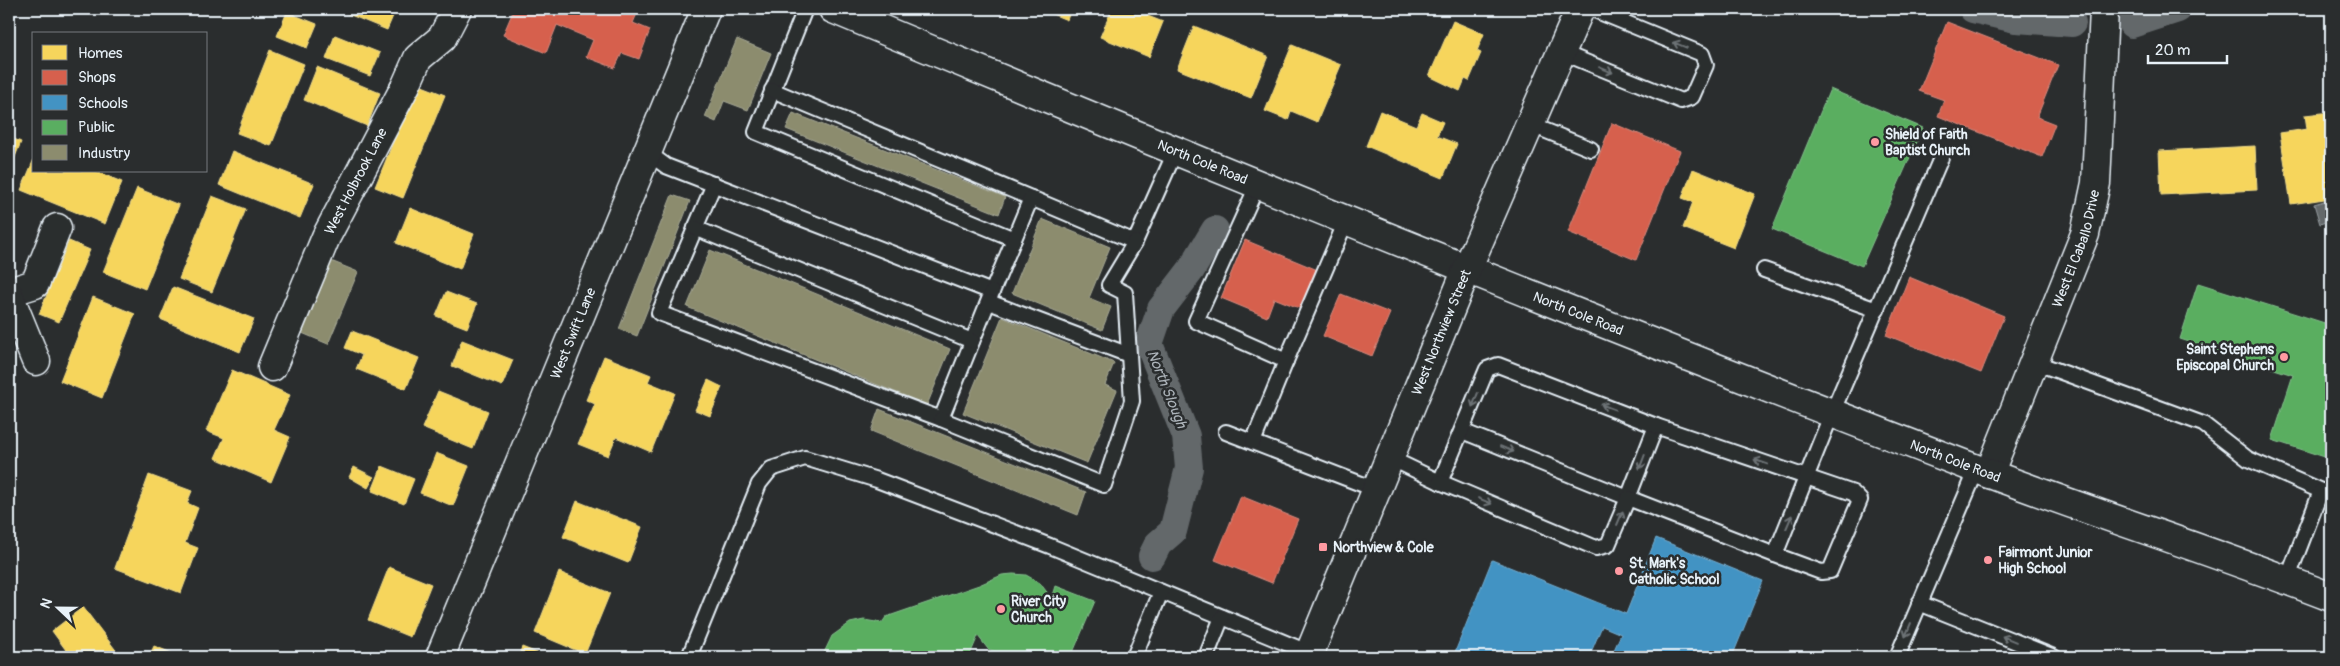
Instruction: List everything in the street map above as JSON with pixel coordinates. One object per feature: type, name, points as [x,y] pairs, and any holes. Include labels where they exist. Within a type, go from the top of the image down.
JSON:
[{"type":"street","name":"West Holbrook Lane","points":[[272,367],[326,236],[406,85],[418,58],[442,38],[456,9]]},
{"type":"street","name":"West Swift Lane","points":[[440,657],[706,9]]},
{"type":"street","name":"North Cole Road","points":[[833,9],[1257,186],[1832,413],[1983,471],[2331,597]]},
{"type":"street","name":"West Northview Street","points":[[1309,655],[1467,269],[1580,9]]},
{"type":"street","name":"West El Caballo Drive","points":[[1983,471],[2034,362],[2085,234],[2096,183],[2104,9]]},
{"type":"street","points":[[36,361],[9,293],[35,284],[57,228]]},
{"type":"lane","points":[[805,9],[756,132],[1014,239]]},
{"type":"lane","points":[[1561,52],[1681,101],[1692,97],[1706,65],[1702,54],[1592,9]]},
{"type":"lane","points":[[772,90],[1135,242]]},
{"type":"lane","points":[[1530,124],[1592,149]]},
{"type":"lane","points":[[647,152],[666,166],[991,297],[1129,355]]},
{"type":"lane","points":[[714,184],[659,313],[941,420],[1104,485],[1132,401],[1125,293],[1109,285],[1135,242],[1176,152]]},
{"type":"lane","points":[[1775,555],[1832,413],[1941,158]]},
{"type":"lane","points":[[1257,186],[1196,321],[1286,360]]},
{"type":"lane","points":[[941,420],[1031,198]]},
{"type":"lane","points":[[1252,442],[1346,221]]},
{"type":"lane","points":[[695,228],[972,341]]},
{"type":"lane","points":[[1764,270],[1877,310]]},
{"type":"lane","points":[[2034,362],[2203,424],[2248,459],[2326,492],[2287,580]]},
{"type":"lane","points":[[1440,482],[1487,369],[1498,365],[1656,426],[1853,493],[1860,500],[1830,571],[1821,572],[1628,498],[1462,431]]},
{"type":"lane","points":[[1390,458],[1440,482],[1596,548],[1608,545],[1656,426]]},
{"type":"lane","points":[[1226,432],[1377,490]]},
{"type":"lane","points":[[689,657],[759,484],[771,469],[805,458],[878,480],[1050,546],[1309,655]]},
{"type":"lane","points":[[1897,657],[1920,603],[1983,471]]},
{"type":"lane","points":[[1134,657],[1161,592]]},
{"type":"lane","points":[[1920,603],[2054,657]]},
{"type":"lane","points":[[1206,657],[1222,617]]},
{"type":"shaded area","points":[[2331,199],[2331,220],[2320,224],[2314,204]]},
{"type":"building: Homes","points":[[336,9],[396,9],[387,30]]},
{"type":"building: Homes","points":[[1040,9],[1071,9],[1067,20]]},
{"type":"building: Homes","points":[[1112,9],[1151,9],[1148,16],[1163,22],[1149,57],[1100,37]]},
{"type":"building: Homes","points":[[287,12],[317,24],[307,48],[277,36]]},
{"type":"building: Homes","points":[[1453,21],[1484,34],[1477,51],[1481,53],[1469,81],[1465,79],[1460,91],[1429,76]]},
{"type":"building: Homes","points":[[1194,26],[1268,56],[1251,98],[1177,69]]},
{"type":"building: Homes","points":[[335,35],[380,53],[370,76],[326,59]]},
{"type":"building: Homes","points":[[1292,45],[1341,65],[1317,122],[1291,111],[1288,120],[1265,111]]},
{"type":"building: Homes","points":[[270,50],[304,64],[271,146],[237,133]]},
{"type":"building: Homes","points":[[317,67],[380,93],[367,126],[304,100]]},
{"type":"building: Homes","points":[[417,84],[445,95],[403,198],[375,187]]},
{"type":"building: Homes","points":[[1380,111],[1416,126],[1422,113],[1443,122],[1437,136],[1457,144],[1443,178],[1366,146]]},
{"type":"building: Homes","points":[[2331,112],[2331,198],[2291,204],[2280,133],[2307,129],[2305,115]]},
{"type":"building: Homes","points":[[9,137],[21,142],[9,172]]},
{"type":"building: Homes","points":[[2255,146],[2257,190],[2161,195],[2159,151]]},
{"type":"building: Homes","points":[[232,151],[314,184],[300,218],[219,185]]},
{"type":"building: Homes","points":[[32,164],[32,172],[97,172],[122,182],[105,224],[21,190]]},
{"type":"building: Homes","points":[[1693,169],[1755,194],[1734,248],[1683,228],[1693,202],[1682,198]]},
{"type":"building: Homes","points":[[137,188],[179,205],[145,289],[103,272]]},
{"type":"building: Homes","points":[[212,196],[246,209],[212,292],[179,279]]},
{"type":"building: Homes","points":[[410,208],[474,234],[460,269],[396,243]]},
{"type":"building: Homes","points":[[69,241],[90,250],[59,322],[39,314]]},
{"type":"building: Homes","points":[[173,287],[254,319],[240,352],[160,319]]},
{"type":"building: Homes","points":[[446,292],[477,304],[467,328],[436,316]]},
{"type":"building: Homes","points":[[93,297],[135,314],[102,398],[60,381]]},
{"type":"building: Homes","points":[[352,331],[419,358],[406,389],[356,369],[362,355],[345,348]]},
{"type":"building: Homes","points":[[462,340],[513,360],[502,386],[452,366]]},
{"type":"building: Homes","points":[[604,356],[651,375],[648,382],[675,393],[651,452],[616,437],[608,456],[578,444],[595,404],[586,400]]},
{"type":"building: Homes","points":[[232,370],[290,395],[274,430],[290,437],[271,482],[215,458],[224,438],[206,431]]},
{"type":"building: Homes","points":[[708,380],[722,387],[710,416],[695,410]]},
{"type":"building: Homes","points":[[438,391],[488,411],[473,449],[422,428]]},
{"type":"building: Homes","points":[[436,453],[469,466],[453,506],[420,493]]},
{"type":"building: Homes","points":[[382,466],[414,479],[404,504],[372,491]]},
{"type":"building: Homes","points":[[354,467],[374,477],[368,488],[349,477]]},
{"type":"building: Homes","points":[[149,475],[192,491],[187,503],[198,508],[185,543],[198,548],[181,593],[115,568]]},
{"type":"building: Homes","points":[[577,501],[642,527],[628,563],[563,537]]},
{"type":"building: Homes","points":[[389,567],[431,584],[410,637],[368,620]]},
{"type":"building: Homes","points":[[559,572],[610,593],[585,654],[535,633]]},
{"type":"building: Homes","points":[[83,607],[121,657],[71,657],[52,631]]},
{"type":"building: Homes","points":[[154,646],[182,657],[149,657]]},
{"type":"building: Homes","points":[[522,647],[547,657],[518,657]]},
{"type":"building: Shops","points":[[514,9],[639,9],[633,23],[650,30],[639,59],[622,53],[615,68],[586,57],[593,40],[557,25],[546,53],[503,35]]},
{"type":"building: Shops","points":[[1947,22],[2058,65],[2037,117],[2055,124],[2042,157],[1938,116],[1944,100],[1919,91]]},
{"type":"building: Shops","points":[[1612,123],[1680,151],[1636,260],[1568,232]]},
{"type":"building: Shops","points":[[1245,240],[1320,271],[1304,310],[1274,298],[1267,317],[1221,298]]},
{"type":"building: Shops","points":[[1909,277],[2004,316],[1981,373],[1886,335]]},
{"type":"building: Shops","points":[[1341,294],[1390,313],[1372,356],[1323,336]]},
{"type":"building: Shops","points":[[1241,496],[1298,519],[1272,583],[1215,560]]},
{"type":"building: Schools","points":[[1656,538],[1763,581],[1732,657],[1611,657],[1621,634],[1602,626],[1589,657],[1453,657],[1492,560],[1626,614]]},
{"type":"building: Public","points":[[1830,89],[1923,128],[1862,266],[1772,229]]},
{"type":"building: Public","name":"Saint Stephens Episcopal Church","points":[[2198,283],[2331,325],[2331,459],[2272,440],[2293,375],[2180,339]]},
{"type":"building: Public","name":"River City Church","points":[[1002,575],[1026,575],[1040,583],[1052,599],[1056,586],[1095,601],[1071,657],[1009,657],[988,649],[978,636],[969,657],[822,657],[832,636],[850,623],[864,620],[882,623],[886,617],[979,585]]},
{"type":"building: Industry","points":[[737,39],[771,53],[748,110],[724,101],[716,122],[705,117]]},
{"type":"building: Industry","points":[[793,113],[1005,197],[999,214],[786,129]]},
{"type":"building: Industry","points":[[672,195],[690,201],[637,336],[619,329]]},
{"type":"building: Industry","points":[[1042,219],[1110,247],[1089,298],[1111,307],[1102,330],[1012,293]]},
{"type":"building: Industry","points":[[710,250],[950,349],[927,405],[687,307]]},
{"type":"building: Industry","points":[[331,261],[358,272],[328,344],[302,333]]},
{"type":"building: Industry","points":[[1002,317],[1114,363],[1105,385],[1117,390],[1087,463],[963,413]]},
{"type":"building: Industry","points":[[879,409],[1086,492],[1078,515],[871,431]]},
{"type":"waterway","name":"North Slough","points":[[1973,9],[2016,19],[2072,23]]},
{"type":"waterway","name":"North Slough","points":[[2132,24],[2178,9]]},
{"type":"waterway","name":"North Slough","points":[[1152,556],[1158,544],[1173,531],[1189,468],[1186,436],[1149,344],[1161,309],[1191,270],[1215,230]]},
{"type":"place","name":"Shield of Faith Baptist Church","points":[[1875,142]]},
{"type":"place","name":"Saint Stephens Episcopal Church","points":[[2284,357]]},
{"type":"place","name":"Northview & Cole","points":[[1323,547]]},
{"type":"place","name":"Fairmont Junior High School","points":[[1988,560]]},
{"type":"place","name":"St. Mark's Catholic School","points":[[1619,571]]},
{"type":"place","name":"River City Church","points":[[1001,609]]}]
